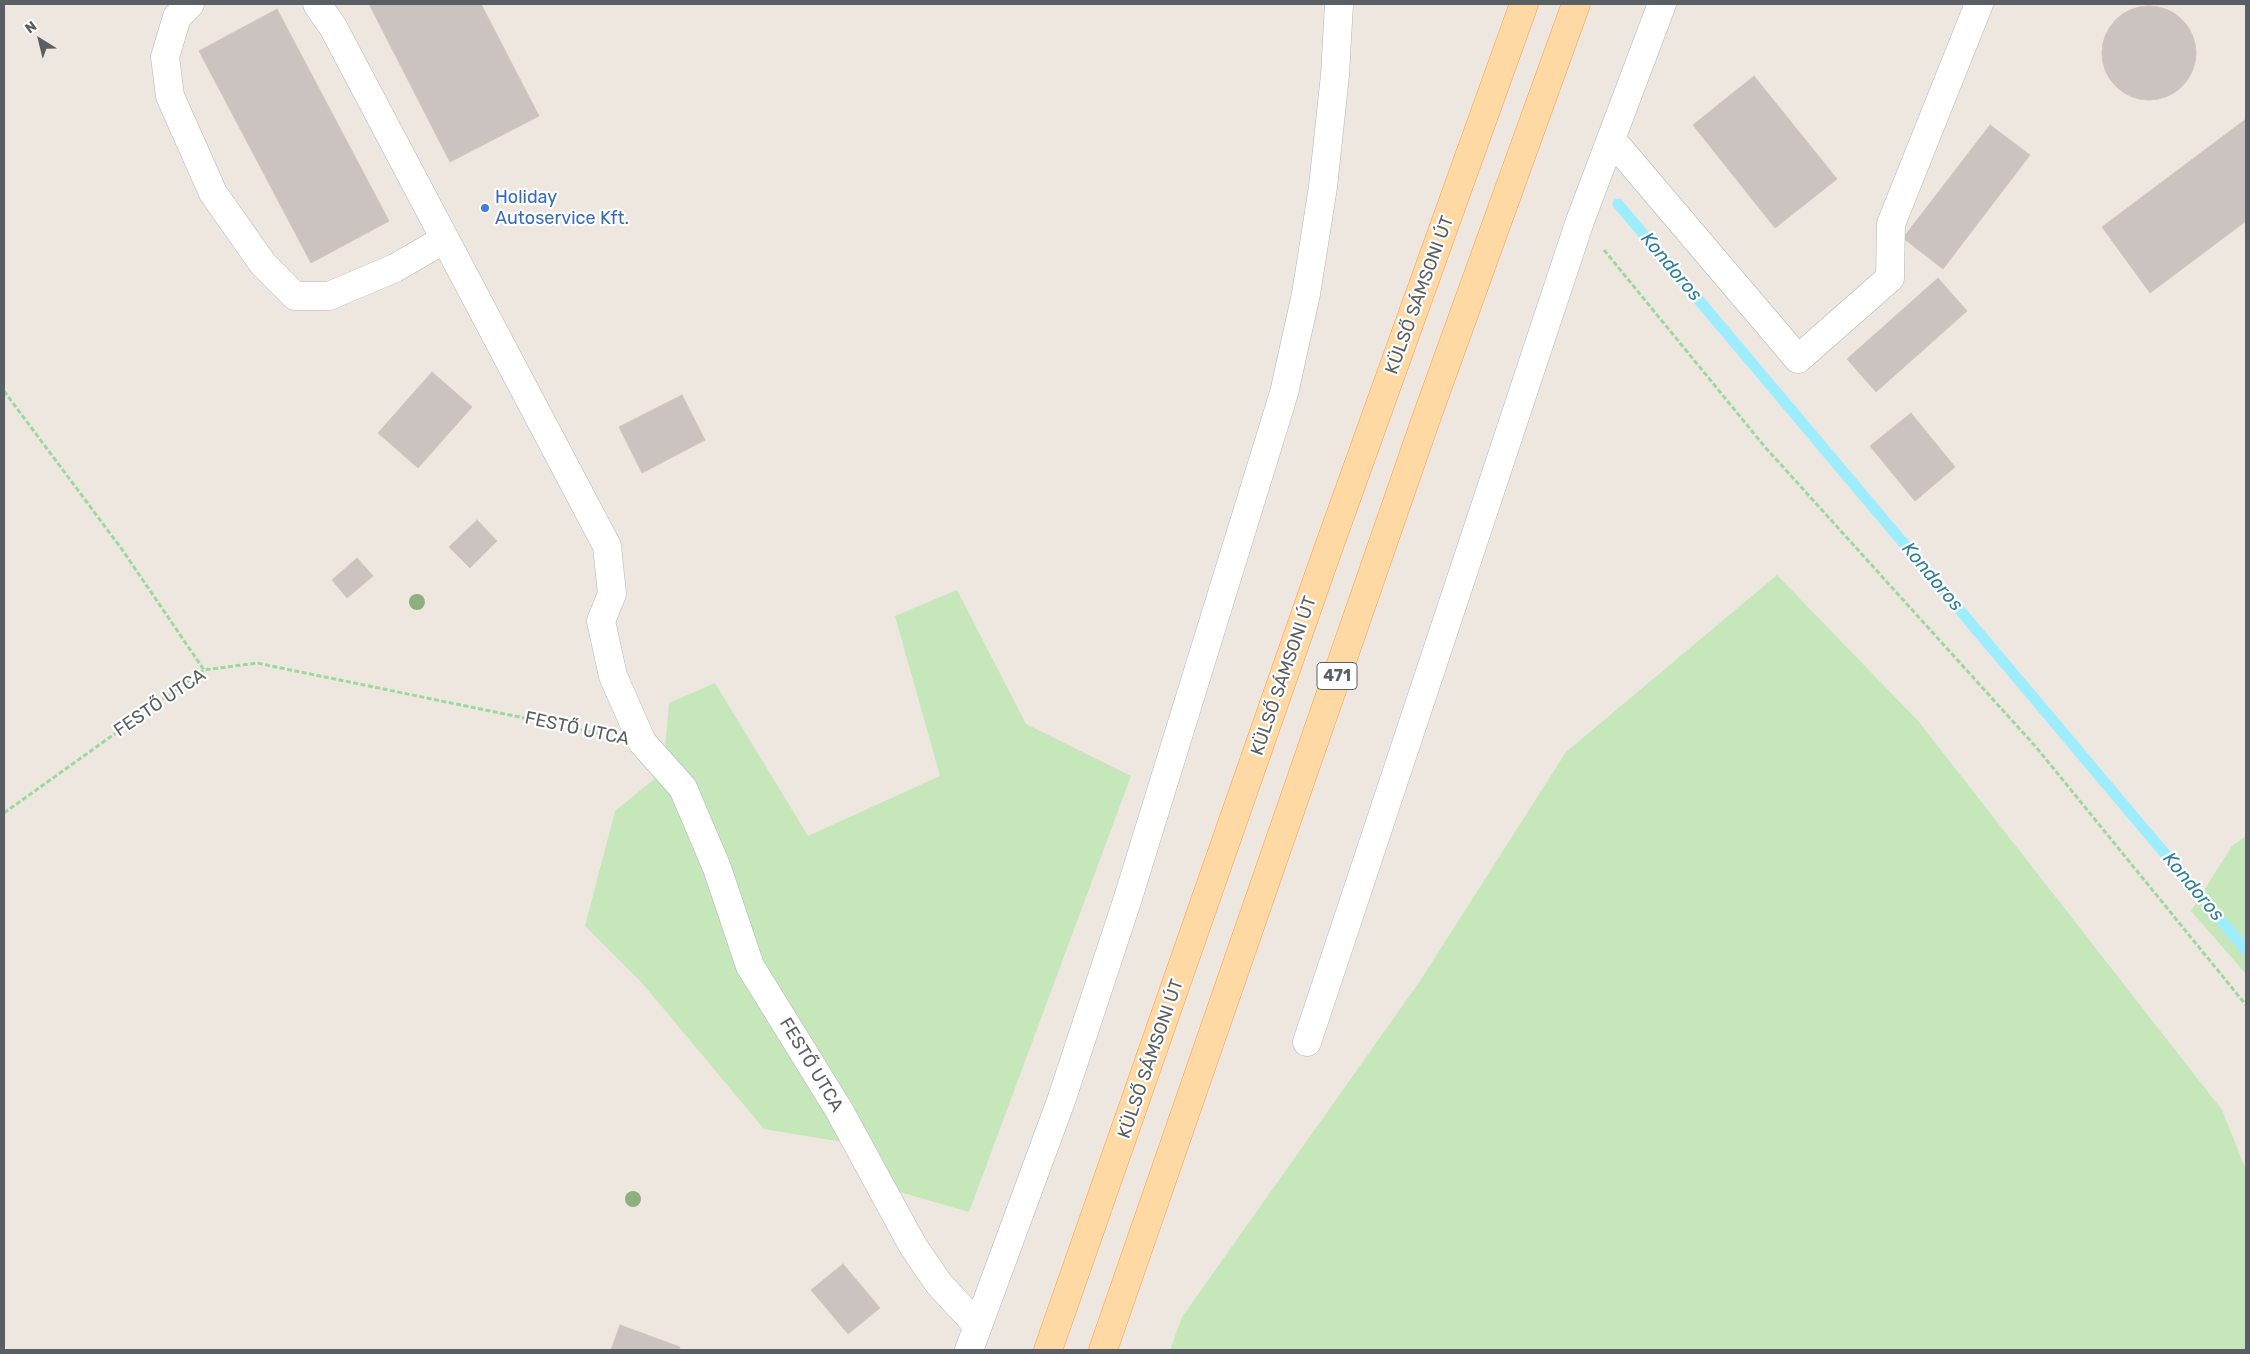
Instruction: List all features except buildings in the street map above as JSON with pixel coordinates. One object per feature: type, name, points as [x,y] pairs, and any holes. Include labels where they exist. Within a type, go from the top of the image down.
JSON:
[{"type":"main road","name":"KÜLSŐ SÁMSONI ÚT","points":[[1048,1350],[1330,545],[1524,4]]},
{"type":"main road","name":"471","points":[[1103,1350],[1426,419],[1576,4]]},
{"type":"street","points":[[190,4],[177,16],[165,57],[170,96],[213,193],[263,264],[295,296],[329,296],[395,268],[445,239]]},
{"type":"street","points":[[317,4],[333,27],[607,546],[612,594],[601,621],[613,676],[642,742]]},
{"type":"street","points":[[973,1338],[1061,1101],[1125,907],[1284,393],[1306,294],[1323,187],[1339,4]]},
{"type":"street","points":[[1507,4],[1514,31]]},
{"type":"street","points":[[1307,1042],[1580,221],[1662,4]]},
{"type":"street","points":[[1612,140],[1798,359],[1890,278],[1892,224],[1979,4]]},
{"type":"street","name":"FESTŐ UTCA","points":[[642,742],[683,788],[717,868],[750,966],[839,1110],[914,1246],[973,1338]]},
{"type":"path","points":[[1580,221],[1765,447],[2036,747],[2246,1005]]},
{"type":"path","points":[[4,391],[121,548],[204,670]]},
{"type":"path","name":"FESTŐ UTCA","points":[[4,813],[204,670],[258,662],[642,742]]},
{"type":"green space","points":[[1777,575],[1919,722],[2222,1110],[2246,1170],[2246,1350],[1170,1350],[1182,1317],[1420,981],[1566,752]]},
{"type":"green space","points":[[957,590],[1026,724],[1131,776],[969,1212],[886,1188],[849,1143],[764,1129],[643,984],[585,926],[615,811],[663,772],[669,703],[715,683],[808,836],[940,776],[895,616]]},
{"type":"green space","points":[[2246,836],[2246,974],[2191,911],[2232,846]]},
{"type":"waterway","name":"Kondoros","points":[[1618,204],[2246,950]]},
{"type":"place","name":"Holiday Autoservice Kft.","points":[[485,208]]}]
